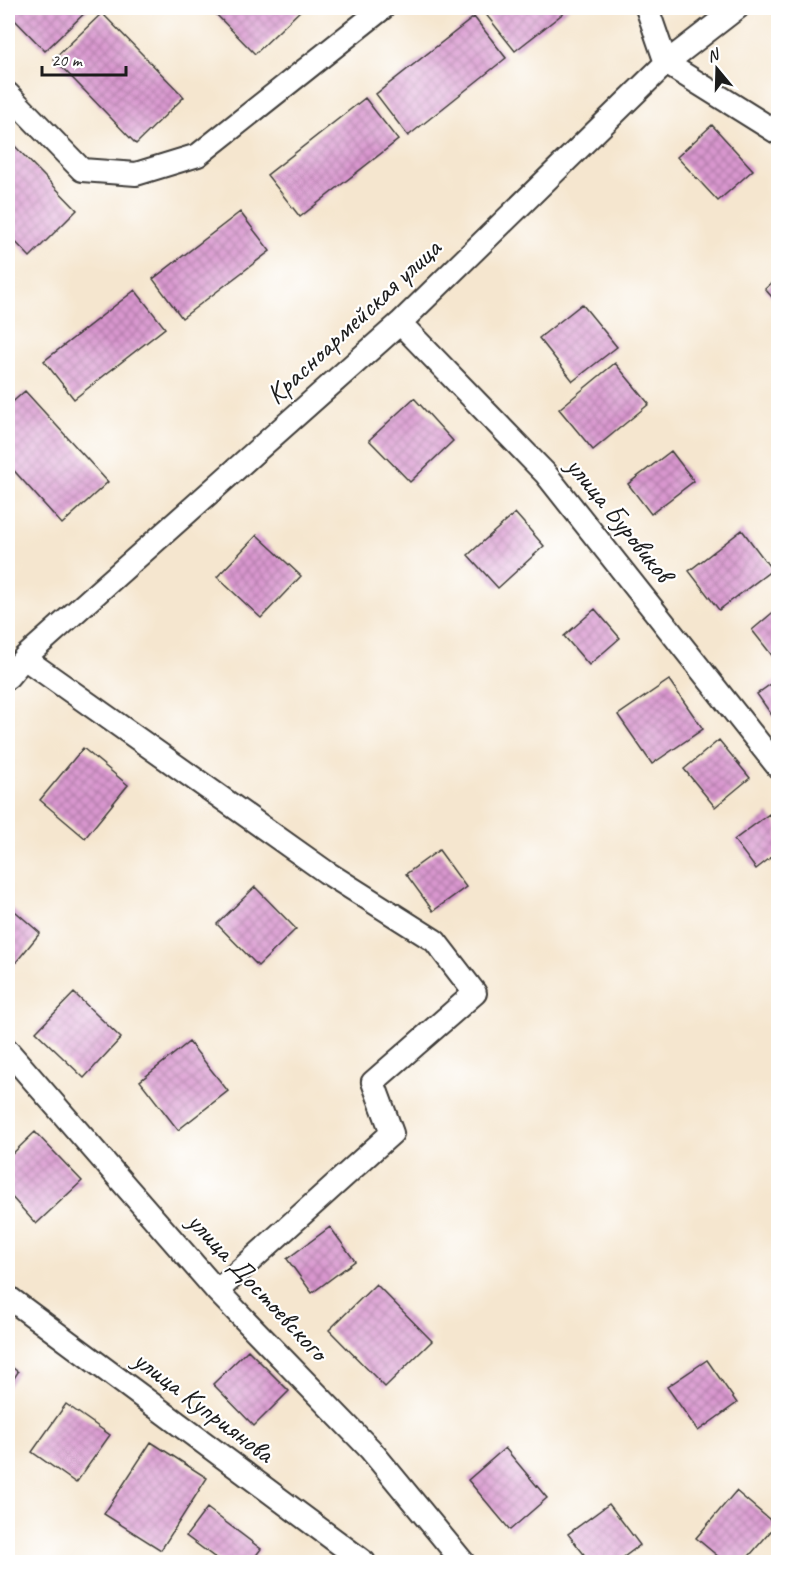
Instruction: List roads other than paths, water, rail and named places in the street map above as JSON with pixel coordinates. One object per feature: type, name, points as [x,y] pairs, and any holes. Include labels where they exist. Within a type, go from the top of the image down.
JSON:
[{"type":"street","points":[[8,94],[82,170],[136,174],[198,155],[382,8]]},
{"type":"street","points":[[647,8],[666,63],[778,133]]},
{"type":"street","name":"Красноармейская улица","points":[[8,677],[24,658],[400,323],[666,63],[737,8]]},
{"type":"street","name":"улица Буровиков","points":[[400,323],[545,473],[778,766]]},
{"type":"street","points":[[24,658],[326,872],[435,941],[475,993],[373,1082],[392,1133],[217,1291]]},
{"type":"street","name":"улица Достоевского","points":[[8,1052],[217,1291],[369,1449],[463,1563]]},
{"type":"street","name":"улица Куприянова","points":[[8,1297],[364,1563]]}]
